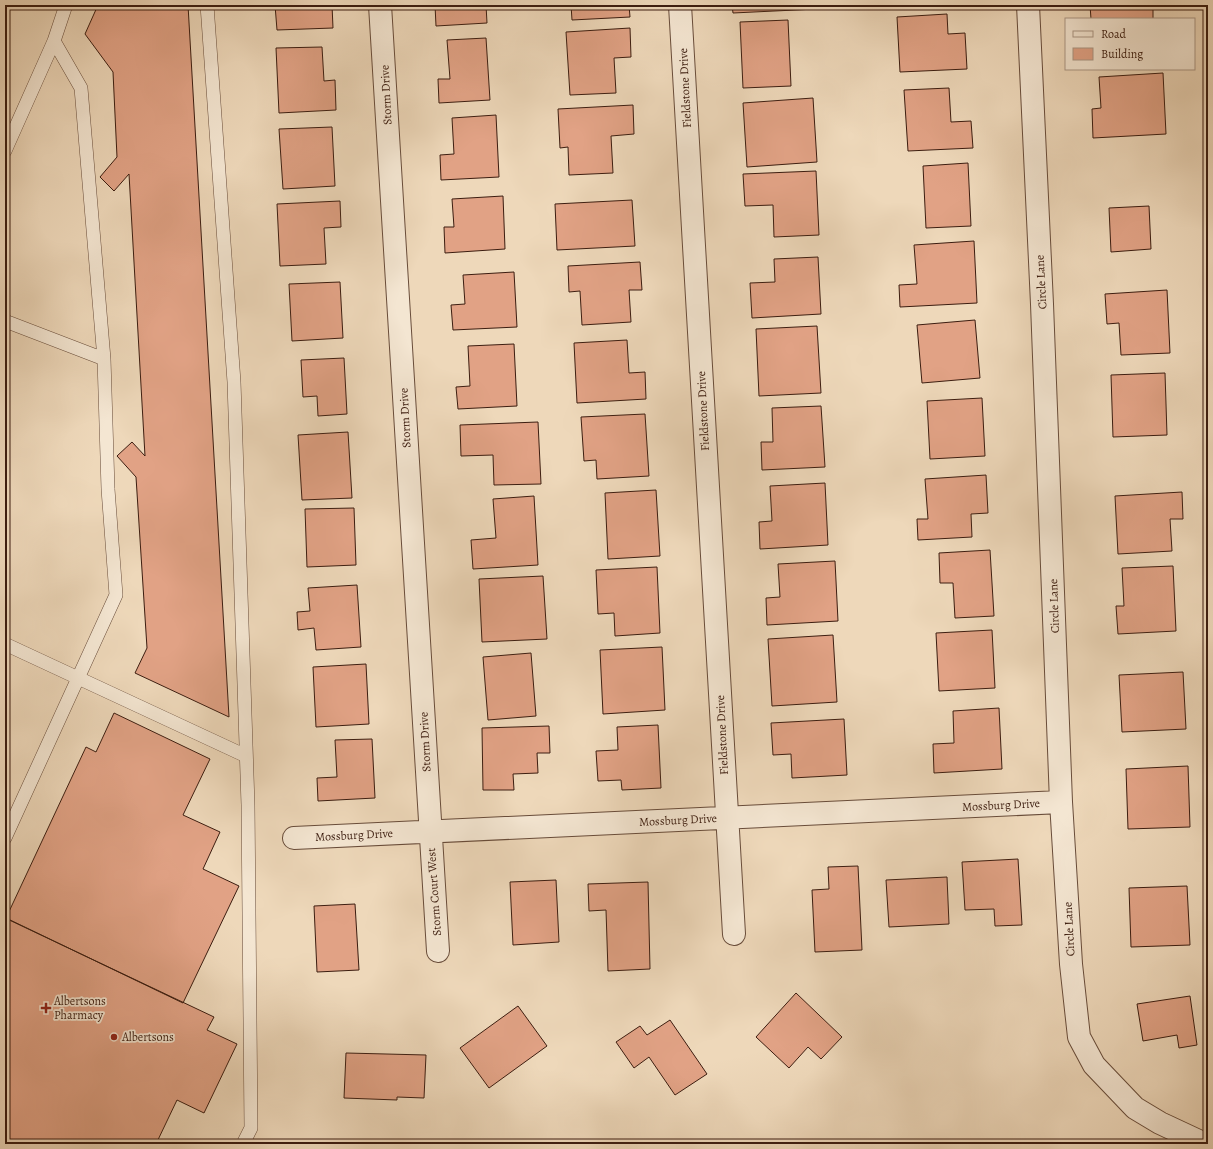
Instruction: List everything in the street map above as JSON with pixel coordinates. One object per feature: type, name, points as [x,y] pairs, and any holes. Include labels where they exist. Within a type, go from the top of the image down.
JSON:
[{"type":"street","name":"Storm Drive","points":[[380,5],[430,832]]},
{"type":"street","name":"Fieldstone Drive","points":[[680,5],[734,934]]},
{"type":"street","name":"Circle Lane","points":[[1028,5],[1042,296],[1061,802],[1071,964],[1079,1037],[1094,1065],[1135,1108],[1160,1123],[1204,1144]]},
{"type":"street","name":"Mossburg Drive","points":[[294,838],[1061,802]]},
{"type":"street","name":"Storm Court West","points":[[430,832],[438,951]]},
{"type":"lane","points":[[5,151],[54,41],[66,5]]},
{"type":"lane","points":[[207,5],[234,382],[246,756],[251,1128],[243,1144]]},
{"type":"lane","points":[[5,838],[116,595],[108,489],[104,359],[80,88],[54,41]]},
{"type":"lane","points":[[5,321],[104,359]]},
{"type":"lane","points":[[5,644],[246,756]]},
{"type":"building","points":[[98,5],[188,5],[229,717],[135,673],[147,648],[136,477],[117,456],[132,442],[145,456],[129,174],[114,191],[100,177],[117,157],[113,72],[85,34]]},
{"type":"building","points":[[275,5],[332,5],[333,28],[277,30]]},
{"type":"building","points":[[435,5],[486,5],[487,23],[436,26]]},
{"type":"building","points":[[571,5],[629,5],[630,17],[572,20]]},
{"type":"building","points":[[732,5],[816,5],[816,9],[733,13]]},
{"type":"building","points":[[1090,5],[1153,5],[1153,18],[1091,18]]},
{"type":"building","points":[[947,14],[948,34],[965,33],[967,69],[900,72],[897,17]]},
{"type":"building","points":[[788,20],[791,86],[743,88],[740,22]]},
{"type":"building","points":[[630,28],[631,57],[614,58],[616,93],[570,95],[566,32]]},
{"type":"building","points":[[486,38],[490,100],[439,103],[438,79],[450,79],[447,40]]},
{"type":"building","points":[[322,47],[324,81],[335,80],[336,110],[279,113],[276,48]]},
{"type":"building","points":[[1163,73],[1166,134],[1093,138],[1092,109],[1101,108],[1099,77]]},
{"type":"building","points":[[949,88],[951,122],[971,121],[973,148],[908,151],[904,90]]},
{"type":"building","points":[[813,98],[817,162],[747,167],[743,103]]},
{"type":"building","points":[[633,105],[634,134],[611,136],[613,173],[569,175],[568,147],[560,148],[558,109]]},
{"type":"building","points":[[496,115],[499,177],[441,180],[440,155],[454,154],[452,118]]},
{"type":"building","points":[[332,127],[335,186],[283,189],[279,129]]},
{"type":"building","points":[[968,163],[971,226],[926,228],[923,166]]},
{"type":"building","points":[[816,171],[819,235],[774,237],[773,205],[745,206],[743,174]]},
{"type":"building","points":[[503,196],[505,249],[445,253],[444,227],[454,227],[452,199]]},
{"type":"building","points":[[632,200],[635,246],[557,250],[555,204]]},
{"type":"building","points":[[340,201],[341,227],[324,228],[326,264],[280,266],[277,204]]},
{"type":"building","points":[[1149,206],[1151,249],[1111,252],[1109,208]]},
{"type":"building","points":[[974,241],[977,303],[900,307],[899,285],[917,284],[914,245]]},
{"type":"building","points":[[818,257],[821,314],[752,318],[750,283],[775,282],[774,259]]},
{"type":"building","points":[[640,262],[642,290],[629,290],[631,322],[582,325],[580,291],[569,292],[568,266]]},
{"type":"building","points":[[514,272],[517,327],[453,330],[451,305],[465,304],[463,275]]},
{"type":"building","points":[[340,282],[343,338],[292,341],[289,284]]},
{"type":"building","points":[[1167,290],[1170,353],[1121,355],[1119,323],[1107,324],[1105,294]]},
{"type":"building","points":[[975,320],[980,378],[922,383],[917,325]]},
{"type":"building","points":[[817,326],[821,393],[759,396],[756,329]]},
{"type":"building","points":[[627,340],[629,373],[645,372],[646,399],[577,403],[574,343]]},
{"type":"building","points":[[514,344],[517,406],[458,409],[456,387],[470,386],[468,346]]},
{"type":"building","points":[[344,358],[347,414],[318,416],[317,396],[303,397],[301,360]]},
{"type":"building","points":[[1165,373],[1167,435],[1113,437],[1111,375]]},
{"type":"building","points":[[982,398],[985,456],[930,459],[927,401]]},
{"type":"building","points":[[821,406],[825,467],[762,470],[761,442],[773,442],[772,408]]},
{"type":"building","points":[[645,414],[649,476],[597,479],[596,460],[584,461],[581,417]]},
{"type":"building","points":[[538,422],[541,484],[494,485],[493,455],[461,456],[460,425]]},
{"type":"building","points":[[348,432],[352,498],[302,500],[298,435]]},
{"type":"building","points":[[986,475],[988,513],[971,514],[972,537],[918,540],[917,519],[928,519],[925,479]]},
{"type":"building","points":[[825,483],[828,545],[760,549],[759,522],[772,521],[770,486]]},
{"type":"building","points":[[656,490],[660,556],[608,559],[605,493]]},
{"type":"building","points":[[1182,492],[1183,519],[1170,519],[1172,551],[1118,554],[1115,496]]},
{"type":"building","points":[[534,496],[538,565],[473,569],[471,540],[496,538],[493,499]]},
{"type":"building","points":[[354,508],[356,565],[307,567],[305,509]]},
{"type":"building","points":[[990,550],[994,616],[955,618],[953,583],[940,583],[939,553]]},
{"type":"building","points":[[835,561],[838,621],[767,625],[766,598],[780,597],[778,564]]},
{"type":"building","points":[[1173,566],[1176,631],[1118,634],[1116,606],[1124,606],[1122,568]]},
{"type":"building","points":[[657,567],[660,633],[615,636],[614,613],[598,614],[596,570]]},
{"type":"building","points":[[543,576],[547,639],[482,642],[479,579]]},
{"type":"building","points":[[357,585],[361,647],[316,650],[314,628],[298,630],[297,612],[310,611],[308,588]]},
{"type":"building","points":[[992,630],[995,688],[939,691],[936,633]]},
{"type":"building","points":[[833,635],[837,702],[772,706],[768,639]]},
{"type":"building","points":[[662,647],[665,710],[603,714],[600,650]]},
{"type":"building","points":[[531,653],[536,716],[488,720],[483,657]]},
{"type":"building","points":[[366,664],[369,724],[316,727],[313,667]]},
{"type":"building","points":[[1183,672],[1186,729],[1122,732],[1119,675]]},
{"type":"building","points":[[999,708],[1002,769],[934,773],[933,744],[954,743],[953,711]]},
{"type":"building","points":[[114,713],[210,759],[183,815],[220,832],[203,869],[239,886],[183,1003],[6,918],[86,747],[96,752]]},
{"type":"building","points":[[844,719],[847,775],[792,778],[791,754],[773,755],[771,723]]},
{"type":"building","points":[[658,725],[661,788],[622,790],[621,780],[598,781],[596,751],[618,750],[617,727]]},
{"type":"building","points":[[549,726],[550,753],[537,753],[538,773],[513,774],[514,790],[483,790],[482,728]]},
{"type":"building","points":[[372,739],[375,798],[318,801],[317,778],[337,777],[335,740]]},
{"type":"building","points":[[1188,766],[1190,827],[1128,829],[1126,769]]},
{"type":"building","points":[[1018,859],[1022,925],[995,926],[994,909],[965,910],[962,862]]},
{"type":"building","points":[[858,866],[862,950],[815,952],[812,890],[829,889],[828,867]]},
{"type":"building","points":[[947,877],[949,924],[889,927],[886,880]]},
{"type":"building","points":[[556,880],[559,942],[513,945],[510,882]]},
{"type":"building","points":[[648,882],[650,969],[608,971],[606,910],[589,911],[588,884]]},
{"type":"building","points":[[1187,886],[1190,945],[1131,947],[1129,888]]},
{"type":"building","points":[[355,904],[359,970],[317,972],[314,906]]},
{"type":"building","name":"Albertsons","points":[[5,918],[214,1017],[207,1030],[237,1044],[204,1113],[177,1100],[156,1144],[5,1144]]},
{"type":"building","points":[[796,993],[842,1037],[821,1059],[808,1047],[789,1068],[756,1037]]},
{"type":"building","points":[[1190,996],[1197,1045],[1179,1048],[1177,1035],[1143,1041],[1137,1004]]},
{"type":"building","points":[[518,1006],[547,1046],[489,1088],[460,1048]]},
{"type":"building","points":[[670,1020],[707,1074],[675,1095],[649,1057],[634,1068],[616,1042],[640,1026],[647,1035]]},
{"type":"building","points":[[346,1053],[426,1055],[424,1098],[397,1097],[397,1100],[344,1098]]},
{"type":"place","name":"Albertsons Pharmacy","points":[[46,1008]]},
{"type":"place","name":"Albertsons","points":[[114,1037]]}]
